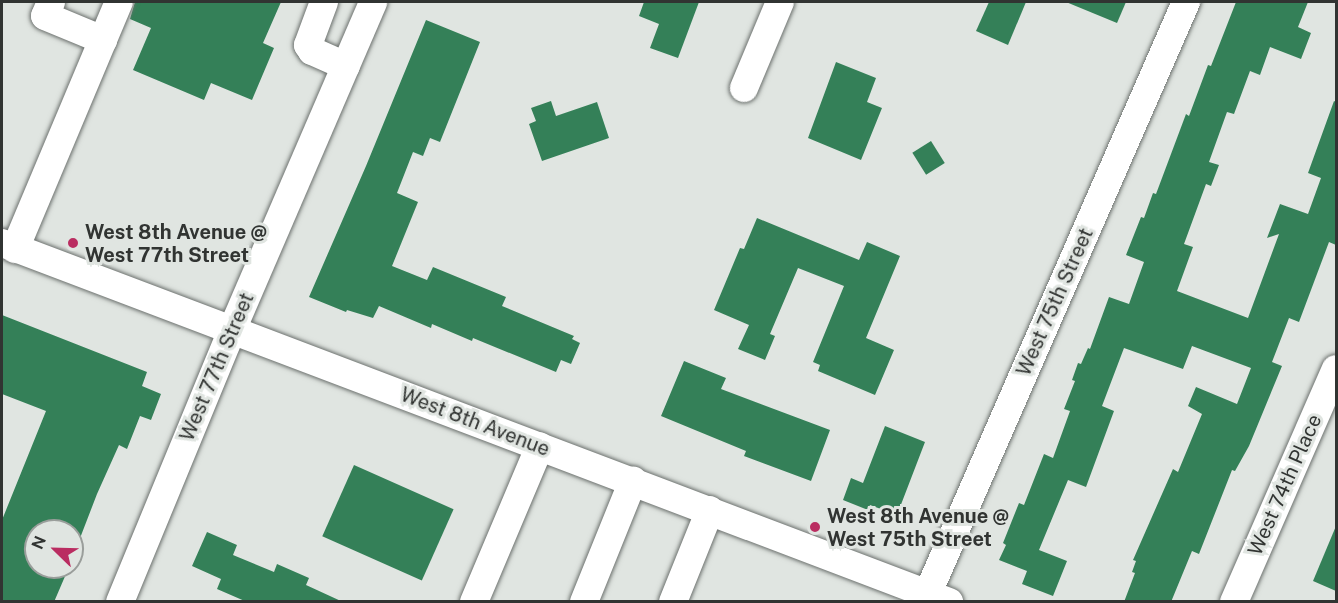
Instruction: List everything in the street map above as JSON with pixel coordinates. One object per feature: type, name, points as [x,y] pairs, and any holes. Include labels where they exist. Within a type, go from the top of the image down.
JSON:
[{"type":"street","points":[[51,2],[45,16],[103,40]]},
{"type":"street","points":[[8,246],[119,2]]},
{"type":"street","points":[[324,2],[308,45],[312,51],[346,66]]},
{"type":"street","name":"West 77th Street","points":[[120,602],[232,330],[373,2]]},
{"type":"street","points":[[744,88],[780,2]]},
{"type":"street","name":"West 75th Street","points":[[934,599],[1186,2]]},
{"type":"street","name":"West 8th Avenue","points":[[8,246],[710,510],[934,599]]},
{"type":"street","name":"West 74th Place","points":[[1234,602],[1336,369]]},
{"type":"street","points":[[474,602],[540,446]]},
{"type":"street","points":[[584,602],[633,481]]},
{"type":"street","points":[[673,602],[710,510]]},
{"type":"building","points":[[135,2],[281,2],[263,43],[274,48],[252,100],[211,83],[204,100],[133,70],[151,28],[130,19]]},
{"type":"building","points":[[644,2],[699,2],[678,58],[650,48],[659,24],[639,16]]},
{"type":"building","points":[[989,2],[1026,2],[1008,45],[976,31]]},
{"type":"building","points":[[1066,2],[1126,2],[1117,23]]},
{"type":"building","points":[[1236,2],[1308,2],[1298,27],[1311,33],[1301,59],[1270,47],[1260,75],[1250,71],[1234,114],[1227,112],[1209,162],[1219,165],[1211,186],[1206,184],[1184,244],[1193,247],[1177,291],[1248,318],[1279,234],[1267,238],[1280,204],[1308,214],[1321,178],[1308,173],[1334,101],[1336,102],[1336,245],[1329,242],[1299,322],[1289,318],[1272,362],[1282,366],[1249,446],[1235,471],[1232,470],[1199,554],[1192,551],[1171,602],[1124,602],[1135,573],[1132,572],[1136,561],[1133,560],[1173,469],[1178,472],[1202,414],[1188,406],[1196,387],[1237,404],[1251,368],[1192,346],[1183,369],[1124,348],[1102,406],[1114,411],[1086,487],[1068,480],[1039,550],[1067,561],[1053,596],[1022,584],[1027,571],[999,560],[1006,545],[1003,543],[1019,503],[1024,505],[1044,454],[1053,458],[1070,411],[1064,409],[1075,381],[1072,380],[1078,363],[1081,364],[1088,348],[1090,349],[1109,297],[1129,304],[1144,262],[1126,255],[1141,217],[1144,218],[1153,193],[1156,194],[1186,114],[1189,116],[1208,65],[1211,66]]},
{"type":"building","points":[[426,20],[480,42],[440,142],[430,138],[423,156],[413,152],[397,193],[418,202],[392,266],[427,280],[433,267],[506,297],[502,306],[574,336],[572,339],[580,343],[571,364],[561,360],[556,372],[473,338],[472,341],[432,324],[431,328],[379,306],[373,318],[347,310],[346,312],[309,297]]},
{"type":"building","points":[[836,62],[876,78],[867,102],[882,108],[861,160],[808,138]]},
{"type":"building","points":[[551,101],[556,116],[597,102],[609,138],[542,161],[529,124],[536,121],[531,108]]},
{"type":"building","points":[[931,141],[945,163],[926,175],[912,153]]},
{"type":"building","points":[[757,218],[859,260],[867,242],[900,256],[866,338],[894,350],[875,395],[818,371],[820,365],[813,362],[844,286],[798,268],[770,334],[775,336],[765,360],[738,349],[749,325],[714,310],[740,248],[744,249]]},
{"type":"building","points":[[2,315],[147,372],[142,386],[161,394],[151,420],[140,416],[127,449],[119,445],[84,528],[84,519],[24,519],[24,579],[64,579],[54,602],[2,602],[2,520],[46,411],[2,394]]},
{"type":"building","points":[[684,361],[726,378],[721,389],[830,430],[811,481],[744,456],[746,451],[661,416]]},
{"type":"building","points":[[885,426],[925,442],[897,515],[870,505],[868,510],[843,500],[851,478],[863,483]]},
{"type":"building","points":[[354,465],[454,509],[422,581],[322,536]]},
{"type":"building","points":[[1336,526],[1336,591],[1313,581]]},
{"type":"building","points":[[207,532],[237,545],[233,555],[274,572],[277,564],[309,578],[306,585],[343,602],[247,602],[217,589],[221,579],[192,566]]},
{"type":"place","name":"West 8th Avenue @ West 77th Street","points":[[73,243]]},
{"type":"place","name":"West 8th Avenue @ West 75th Street","points":[[815,527]]}]
